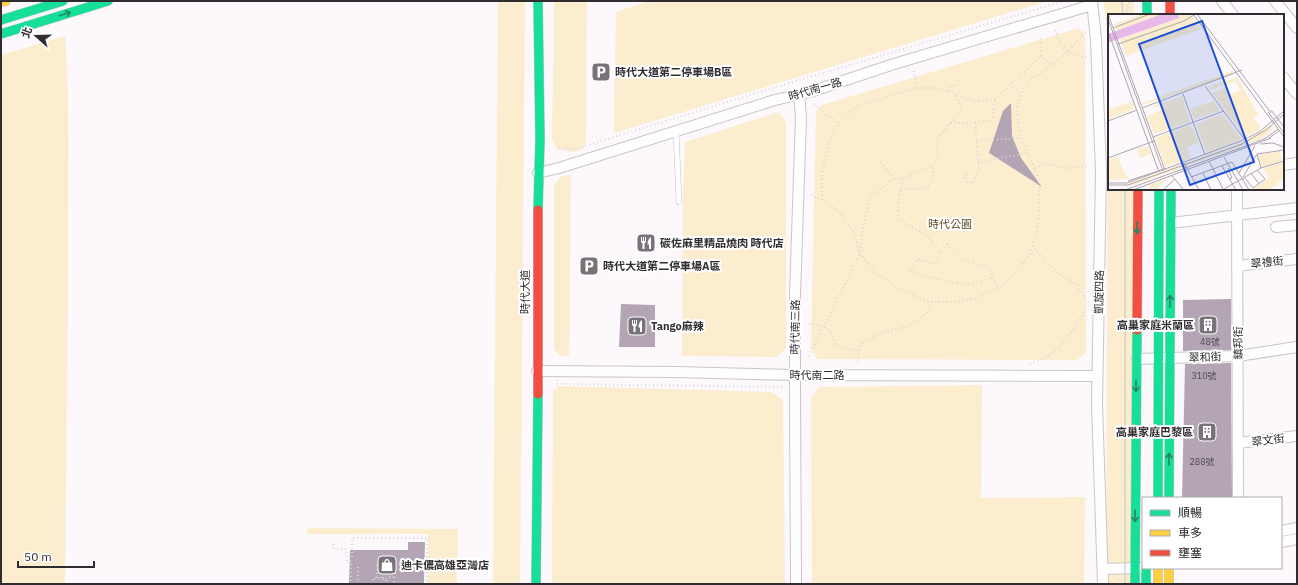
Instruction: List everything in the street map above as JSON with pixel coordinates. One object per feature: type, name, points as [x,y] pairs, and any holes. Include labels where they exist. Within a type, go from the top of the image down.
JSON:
[{"type":"street","points":[[1,2],[6,1]]},
{"type":"street","points":[[1,20],[63,1]]},
{"type":"street","points":[[1,34],[108,1]]},
{"type":"street","name":"時代大道","points":[[536,584],[538,173],[540,139],[538,1]]},
{"type":"street","points":[[1147,1],[1147,14]]},
{"type":"street","points":[[1170,1],[1170,14]]},
{"type":"street","points":[[1222,1],[1232,14]]},
{"type":"street","points":[[1275,1],[1297,28]]},
{"type":"street","name":"時代南一路","points":[[538,173],[559,168],[1092,3]]},
{"type":"street","name":"凱旋四路","points":[[1092,3],[1096,40],[1101,171],[1097,419],[1103,584]]},
{"type":"street","points":[[1284,78],[1297,94]]},
{"type":"street","name":"時代南三路","points":[[796,584],[795,295],[802,117],[799,94]]},
{"type":"street","points":[[1284,165],[1297,163]]},
{"type":"street","points":[[1138,190],[1144,359],[1143,497]]},
{"type":"street","points":[[1146,289],[1147,190]]},
{"type":"street","points":[[1158,497],[1159,190]]},
{"type":"street","points":[[1169,497],[1171,190]]},
{"type":"street","name":"鎮邦街","points":[[1237,190],[1238,497]]},
{"type":"street","points":[[1171,224],[1297,208]]},
{"type":"street","points":[[1276,227],[1297,225]]},
{"type":"street","name":"翠禮街","points":[[1238,266],[1297,259]]},
{"type":"street","name":"翠和街","points":[[1144,359],[1238,356],[1297,347]]},
{"type":"street","name":"時代南二路","points":[[537,371],[795,375],[1097,376]]},
{"type":"street","name":"翠文街","points":[[1238,443],[1297,436]]},
{"type":"street","points":[[1282,531],[1297,529]]},
{"type":"street","points":[[1282,542],[1297,539]]},
{"type":"street","points":[[1103,569],[1142,567],[1135,584]]},
{"type":"street","points":[[1142,569],[1146,584]]},
{"type":"street","points":[[1158,569],[1158,584]]},
{"type":"street","points":[[1169,569],[1169,584]]},
{"type":"lane","points":[[676,131],[679,202]]},
{"type":"path","points":[[558,147],[575,149],[779,86],[1064,1]]},
{"type":"path","points":[[1126,1],[1127,14]]},
{"type":"path","points":[[1127,14],[1130,1]]},
{"type":"path","points":[[812,195],[838,211],[853,231],[860,254],[876,273],[898,288],[932,302],[954,302],[974,299],[999,287],[1012,277],[1029,255],[1037,233],[1039,179],[1021,138],[1017,105],[1027,83],[1053,65],[1068,52],[1088,28]]},
{"type":"path","points":[[1055,30],[1062,46],[1068,52],[1088,58]]},
{"type":"path","points":[[952,123],[976,123],[992,120],[996,99],[1041,56],[1041,35]]},
{"type":"path","points":[[1041,56],[1053,65]]},
{"type":"path","points":[[914,71],[917,88]]},
{"type":"path","points":[[948,91],[951,86],[957,85],[959,80]]},
{"type":"path","points":[[1010,84],[1021,95]]},
{"type":"path","points":[[822,200],[822,174],[830,140],[838,124],[857,106],[917,88],[935,88],[948,91],[975,102],[996,99]]},
{"type":"path","points":[[809,356],[860,254],[862,232],[870,198],[893,178],[902,179],[932,166],[937,160],[938,139],[943,131],[952,123],[961,108],[954,94]]},
{"type":"path","points":[[814,104],[838,124]]},
{"type":"path","points":[[967,174],[965,177],[967,182],[973,183],[979,170],[976,123]]},
{"type":"path","points":[[977,141],[1021,138]]},
{"type":"path","points":[[978,162],[1028,153]]},
{"type":"path","points":[[881,162],[893,178]]},
{"type":"path","points":[[1035,168],[1046,164],[1054,165],[1060,168],[1089,166]]},
{"type":"path","points":[[900,190],[922,190],[930,184],[934,175],[932,166]]},
{"type":"path","points":[[902,179],[898,206],[898,218],[903,224],[917,229],[927,236],[940,254]]},
{"type":"path","points":[[992,278],[980,282],[965,284],[921,275],[910,271],[918,259],[936,264],[940,254],[947,244],[955,254],[990,269],[992,278],[999,287]]},
{"type":"path","points":[[1030,364],[1049,356],[1070,332],[1089,304],[1077,285],[1057,272],[1033,246]]},
{"type":"path","points":[[858,362],[859,347],[867,340],[909,326],[926,314],[932,302]]},
{"type":"path","points":[[809,324],[824,326],[829,329],[836,346],[859,351]]},
{"type":"path","points":[[557,384],[786,387]]},
{"type":"path","points":[[352,557],[352,538],[427,538],[427,584]]},
{"type":"path","points":[[333,544],[334,549],[346,549],[347,561],[351,561],[351,584]]},
{"type":"path","points":[[377,563],[377,578]]},
{"type":"path","points":[[358,566],[358,584]]},
{"type":"path","points":[[382,578],[382,568],[395,568],[394,584]]},
{"type":"path","points":[[351,572],[358,572]]},
{"type":"path","points":[[373,584],[373,578],[386,579],[388,577],[395,577]]},
{"type":"path","points":[[386,579],[386,584]]},
{"type":"green space","points":[[498,1],[525,1],[520,584],[493,584]]},
{"type":"green space","points":[[554,1],[587,1],[586,141],[583,149],[574,152],[557,149],[552,140]]},
{"type":"green space","points":[[649,1],[1048,1],[614,133],[616,12]]},
{"type":"green space","points":[[1104,1],[1134,1],[1134,14],[1108,14],[1108,40]]},
{"type":"green space","name":"時代公園","points":[[1079,28],[1085,35],[1086,353],[1077,360],[817,359],[811,348],[816,111],[822,105]]},
{"type":"green space","points":[[65,36],[68,85],[68,318],[65,584],[1,584],[1,55]]},
{"type":"green space","points":[[1108,40],[1108,190],[1134,190],[1133,584],[1106,584]]},
{"type":"green space","points":[[779,112],[786,123],[786,348],[777,357],[682,356],[683,192],[685,142]]},
{"type":"green space","points":[[571,175],[569,356],[559,355],[554,349],[554,185],[562,176]]},
{"type":"green space","points":[[982,385],[981,498],[1085,497],[1084,584],[812,584],[811,398],[819,387]]},
{"type":"green space","points":[[559,386],[772,392],[783,400],[785,584],[552,584],[553,391]]},
{"type":"green space","points":[[307,528],[458,529],[457,584],[428,584],[428,534],[307,534]]},
{"type":"building","points":[[1011,103],[1012,136],[1021,158],[1042,187],[989,153],[1003,111]]},
{"type":"building","name":"高巢家庭米蘭區","points":[[1231,299],[1231,350],[1183,351],[1183,300]]},
{"type":"building","name":"Tango麻辣","points":[[621,304],[655,305],[655,347],[619,347]]},
{"type":"building","name":"高巢家庭巴黎區","points":[[1231,363],[1232,497],[1182,497],[1185,364]]},
{"type":"building","name":"迪卡儂高雄亞灣店","points":[[408,542],[425,542],[424,584],[349,584],[350,550],[408,550]]},
{"type":"tram line","points":[[1122,1],[1123,14]]},
{"type":"tram line","points":[[1125,190],[1125,584]]},
{"type":"traffic: fast","points":[[1,20],[63,1]]},
{"type":"traffic: fast","points":[[1,34],[108,1]]},
{"type":"traffic: fast","points":[[538,1],[540,139],[538,210]]},
{"type":"traffic: fast","points":[[1147,1],[1147,14]]},
{"type":"traffic: fast","points":[[1158,497],[1159,190]]},
{"type":"traffic: fast","points":[[1169,497],[1171,190]]},
{"type":"traffic: fast","points":[[1135,584],[1137,330]]},
{"type":"traffic: fast","points":[[536,584],[538,394]]},
{"type":"traffic: fast","points":[[1146,569],[1146,584]]},
{"type":"traffic: slow","points":[[1,2],[6,1]]},
{"type":"traffic: slow","points":[[1158,569],[1158,584]]},
{"type":"traffic: slow","points":[[1169,569],[1169,584]]},
{"type":"traffic: jam","points":[[1170,1],[1170,14]]},
{"type":"traffic: jam","points":[[1137,330],[1138,190]]},
{"type":"traffic: jam","points":[[538,210],[538,394]]},
{"type":"place","name":"時代大道第二停車場B區","points":[[601,72]]},
{"type":"place","name":"碳佐麻里精品燒肉 時代店","points":[[646,243]]},
{"type":"place","name":"時代大道第二停車場A區","points":[[589,266]]},
{"type":"place","name":"高巢家庭米蘭區","points":[[1208,325]]},
{"type":"place","name":"Tango麻辣","points":[[637,326]]},
{"type":"place","name":"高巢家庭巴黎區","points":[[1207,432]]},
{"type":"place","name":"迪卡儂高雄亞灣店","points":[[387,565]]}]
